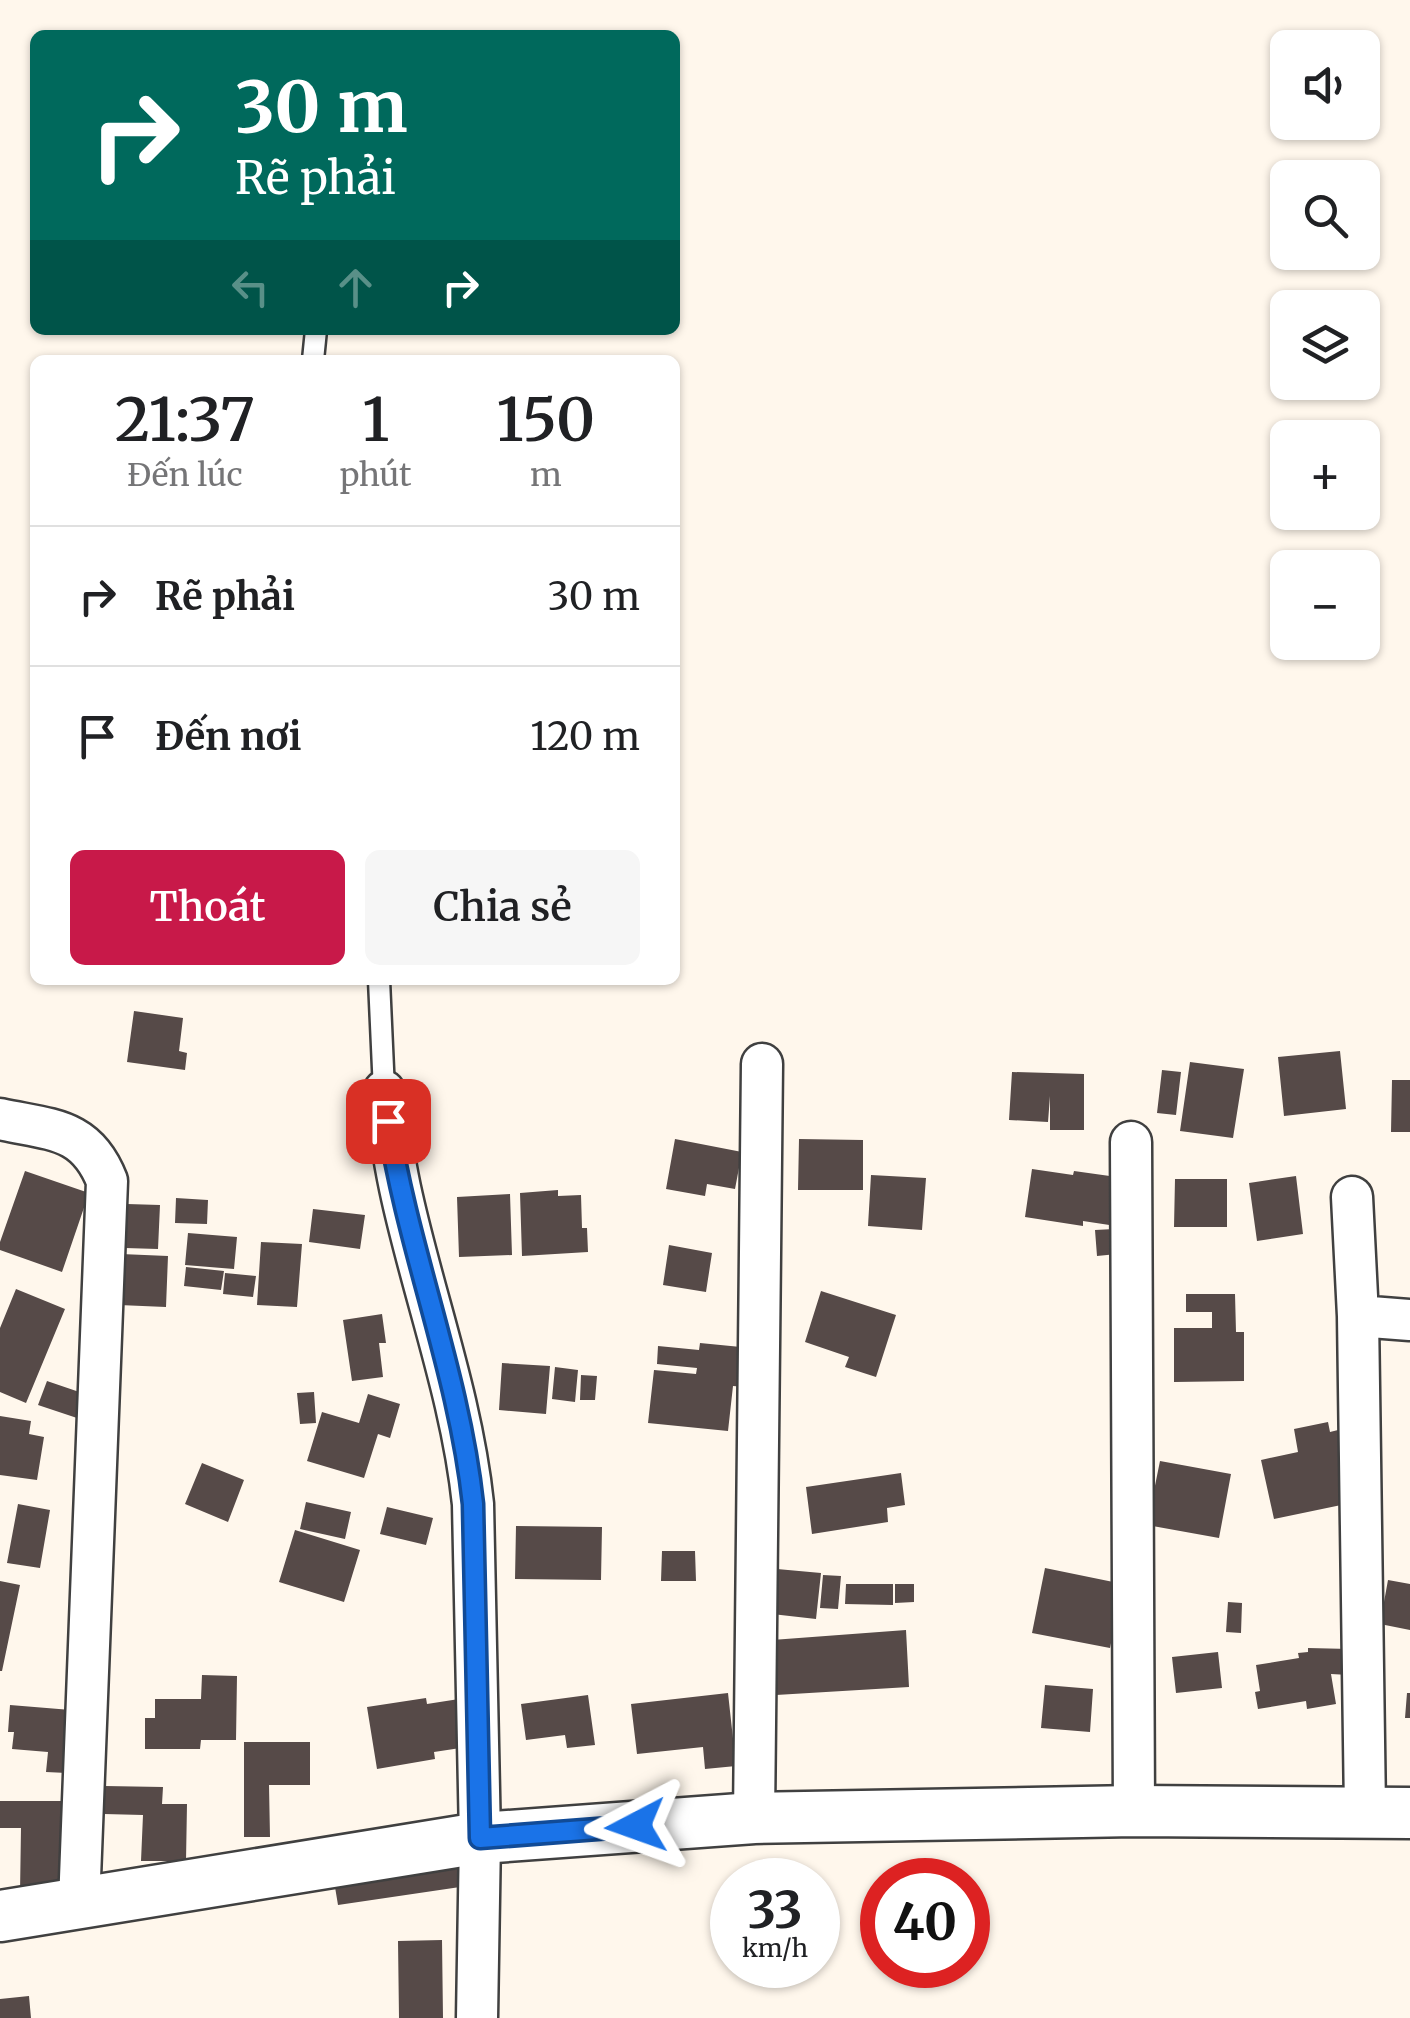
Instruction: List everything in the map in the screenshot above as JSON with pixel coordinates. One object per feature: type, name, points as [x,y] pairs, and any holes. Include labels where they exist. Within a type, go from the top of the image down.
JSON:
[{"type":"street","points":[[754,1818],[762,1064]]},
{"type":"street","points":[[384,1091],[402,1198],[459,1412],[473,1504],[480,1838],[477,2018]]},
{"type":"street","points":[[0,1118],[72,1136],[88,1146],[107,1180],[79,1904]]},
{"type":"street","points":[[1131,1142],[1134,1810]]},
{"type":"street","points":[[0,1916],[480,1838],[754,1818],[1134,1810],[1388,1812],[1352,1197]]},
{"type":"street","points":[[1358,1316],[1410,1320]]},
{"type":"lane","points":[[379,985],[384,1091]]},
{"type":"building","points":[[134,1011],[183,1018],[179,1051],[187,1053],[185,1070],[127,1062]]},
{"type":"building","points":[[1340,1051],[1346,1109],[1284,1116],[1278,1057]]},
{"type":"building","points":[[1190,1062],[1244,1069],[1233,1138],[1180,1131]]},
{"type":"building","points":[[1162,1070],[1181,1072],[1176,1115],[1157,1113]]},
{"type":"building","points":[[1012,1072],[1084,1074],[1084,1130],[1050,1130],[1050,1096],[1048,1122],[1009,1120]]},
{"type":"building","points":[[1392,1080],[1410,1080],[1410,1132],[1391,1132]]},
{"type":"building","points":[[675,1139],[742,1152],[735,1189],[707,1184],[705,1196],[666,1189]]},
{"type":"building","points":[[799,1139],[863,1140],[863,1190],[798,1190]]},
{"type":"building","points":[[1032,1169],[1124,1178],[1116,1226],[1083,1221],[1083,1226],[1025,1217]]},
{"type":"building","points":[[25,1171],[89,1193],[62,1272],[0,1250]]},
{"type":"building","points":[[871,1175],[926,1178],[922,1230],[868,1226]]},
{"type":"building","points":[[1296,1176],[1303,1234],[1257,1241],[1249,1183]]},
{"type":"building","points":[[1175,1179],[1227,1179],[1227,1227],[1174,1227]]},
{"type":"building","points":[[558,1190],[558,1196],[581,1195],[582,1228],[587,1228],[588,1252],[522,1256],[520,1193]]},
{"type":"building","points":[[510,1194],[512,1255],[459,1257],[457,1197]]},
{"type":"building","points":[[176,1198],[208,1200],[207,1224],[175,1223]]},
{"type":"building","points":[[127,1204],[160,1205],[158,1249],[125,1248]]},
{"type":"building","points":[[313,1209],[365,1215],[360,1249],[309,1242]]},
{"type":"building","points":[[1114,1229],[1117,1254],[1097,1256],[1095,1230]]},
{"type":"building","points":[[188,1233],[237,1237],[234,1269],[185,1265]]},
{"type":"building","points":[[261,1242],[302,1244],[297,1307],[257,1305]]},
{"type":"building","points":[[669,1245],[712,1253],[706,1292],[663,1285]]},
{"type":"building","points":[[121,1254],[168,1256],[166,1307],[119,1305]]},
{"type":"building","points":[[186,1267],[224,1271],[221,1290],[184,1286]]},
{"type":"building","points":[[225,1273],[256,1276],[253,1297],[223,1294]]},
{"type":"building","points":[[16,1289],[65,1309],[26,1403],[0,1392],[0,1328]]},
{"type":"building","points":[[821,1291],[896,1315],[876,1377],[845,1367],[849,1357],[805,1342]]},
{"type":"building","points":[[1186,1294],[1235,1294],[1236,1332],[1244,1332],[1244,1381],[1174,1382],[1174,1328],[1212,1328],[1212,1312],[1186,1312]]},
{"type":"building","points":[[382,1314],[386,1343],[379,1343],[383,1377],[352,1381],[343,1320]]},
{"type":"building","points":[[700,1343],[751,1348],[746,1387],[733,1386],[728,1431],[648,1423],[654,1370],[696,1374],[697,1368],[657,1364],[658,1346],[699,1350]]},
{"type":"building","points":[[502,1363],[550,1366],[546,1414],[499,1410]]},
{"type":"building","points":[[555,1367],[578,1370],[575,1402],[552,1399]]},
{"type":"building","points":[[581,1375],[597,1376],[595,1400],[580,1400]]},
{"type":"building","points":[[47,1381],[91,1396],[83,1420],[38,1405]]},
{"type":"building","points":[[314,1392],[316,1423],[300,1424],[297,1393]]},
{"type":"building","points":[[368,1394],[400,1404],[390,1438],[378,1434],[364,1478],[307,1461],[322,1412],[359,1423]]},
{"type":"building","points":[[0,1416],[31,1421],[29,1434],[44,1437],[37,1480],[0,1475]]},
{"type":"building","points":[[1328,1422],[1330,1432],[1342,1429],[1346,1504],[1274,1519],[1261,1460],[1298,1452],[1294,1429]]},
{"type":"building","points":[[1160,1461],[1231,1474],[1219,1538],[1147,1525]]},
{"type":"building","points":[[202,1463],[244,1480],[228,1522],[185,1504]]},
{"type":"building","points":[[901,1473],[905,1505],[887,1508],[888,1522],[812,1534],[806,1487]]},
{"type":"building","points":[[306,1502],[351,1512],[345,1539],[300,1529]]},
{"type":"building","points":[[18,1504],[50,1510],[40,1568],[7,1563]]},
{"type":"building","points":[[387,1507],[433,1518],[426,1545],[380,1534]]},
{"type":"building","points":[[516,1526],[602,1527],[601,1580],[515,1579]]},
{"type":"building","points":[[295,1530],[360,1550],[344,1602],[279,1582]]},
{"type":"building","points":[[662,1551],[695,1551],[696,1581],[661,1581]]},
{"type":"building","points":[[1045,1568],[1123,1584],[1110,1648],[1032,1633]]},
{"type":"building","points":[[777,1569],[821,1573],[816,1619],[772,1614]]},
{"type":"building","points":[[823,1575],[841,1576],[838,1609],[820,1608]]},
{"type":"building","points":[[1388,1580],[1410,1584],[1410,1630],[1380,1624]]},
{"type":"building","points":[[0,1581],[20,1585],[2,1671],[0,1671]]},
{"type":"building","points":[[846,1584],[893,1584],[893,1605],[845,1604]]},
{"type":"building","points":[[895,1584],[914,1584],[914,1602],[895,1603]]},
{"type":"building","points":[[1228,1602],[1242,1603],[1241,1633],[1226,1632]]},
{"type":"building","points":[[906,1630],[909,1687],[776,1695],[772,1640]]},
{"type":"building","points":[[1308,1648],[1350,1649],[1349,1675],[1331,1674],[1336,1704],[1307,1709],[1306,1701],[1258,1709],[1256,1665],[1299,1658],[1298,1653],[1308,1652]]},
{"type":"building","points":[[1218,1652],[1222,1688],[1176,1693],[1172,1657]]},
{"type":"building","points":[[202,1675],[237,1676],[236,1740],[201,1740],[200,1749],[145,1749],[145,1718],[155,1718],[155,1699],[201,1699]]},
{"type":"building","points":[[1045,1685],[1093,1689],[1090,1732],[1041,1728]]},
{"type":"building","points":[[728,1693],[736,1766],[705,1769],[703,1747],[637,1754],[631,1704]]},
{"type":"building","points":[[1410,1693],[1410,1718],[1405,1718]]},
{"type":"building","points":[[588,1695],[595,1745],[567,1748],[565,1735],[526,1740],[521,1704]]},
{"type":"building","points":[[426,1698],[427,1704],[459,1699],[467,1747],[434,1752],[435,1759],[377,1769],[367,1707]]},
{"type":"building","points":[[10,1705],[71,1710],[67,1773],[46,1772],[48,1752],[12,1749],[14,1732],[8,1732]]},
{"type":"building","points":[[244,1742],[310,1742],[310,1785],[269,1785],[270,1837],[244,1837]]},
{"type":"building","points":[[105,1786],[163,1787],[162,1804],[187,1804],[186,1861],[141,1861],[143,1815],[104,1814]]},
{"type":"building","points":[[0,1801],[66,1801],[66,1894],[20,1893],[21,1828],[0,1828]]},
{"type":"building","points":[[457,1869],[460,1887],[338,1905],[335,1887]]},
{"type":"building","points":[[442,1940],[443,2018],[399,2018],[398,1941]]},
{"type":"building","points":[[29,1996],[31,2018],[0,2018],[0,1999]]},
{"type":"route","points":[[388,1121],[402,1198],[468,1455],[473,1504],[480,1838],[636,1826]]}]
